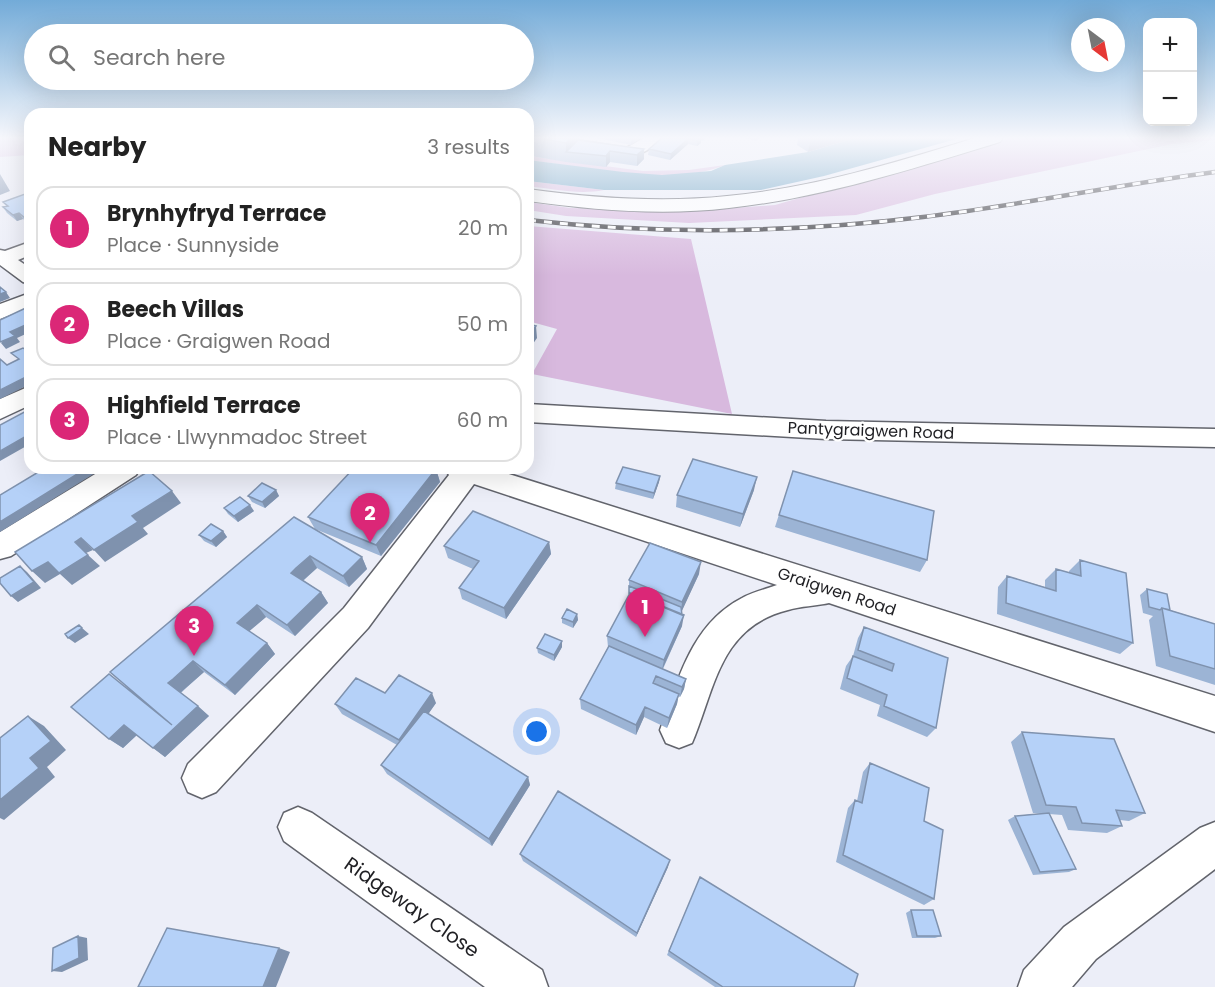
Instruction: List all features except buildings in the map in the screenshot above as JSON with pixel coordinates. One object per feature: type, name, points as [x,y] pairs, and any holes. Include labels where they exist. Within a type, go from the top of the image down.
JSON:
[{"type":"main road","points":[[534,196],[674,205],[754,199],[824,184]]},
{"type":"street","points":[[2,257],[24,250]]},
{"type":"street","points":[[2,257],[24,274]]},
{"type":"street","points":[[0,312],[24,302]]},
{"type":"street","points":[[0,410],[24,397]]},
{"type":"street","name":"Pantygraigwen Road","points":[[534,413],[826,430],[1215,438]]},
{"type":"street","points":[[0,547],[116,474]]},
{"type":"street","points":[[202,778],[356,618],[460,474]]},
{"type":"street","name":"Graigwen Road","points":[[475,474],[1215,714]]},
{"type":"street","points":[[679,730],[704,658],[726,628],[753,608],[786,596],[831,589]]},
{"type":"street","name":"Ridgeway Close","points":[[298,827],[525,987]]},
{"type":"street","points":[[1041,987],[1080,943],[1215,843]]},
{"type":"shaded area","points":[[534,184],[604,190],[576,192],[534,187]]},
{"type":"shaded area","points":[[848,184],[982,184],[856,215],[689,223],[566,216],[534,211],[534,203],[570,208],[695,211],[775,205]]},
{"type":"shaded area","points":[[534,226],[691,239],[732,414],[534,374],[534,370],[557,329],[534,323]]},
{"type":"water","points":[[554,184],[788,184],[761,190],[604,190]]},
{"type":"railway","points":[[534,221],[676,230],[775,229],[923,217],[1136,184]]},
{"type":"place","name":"Beech Villas","points":[[370,543]]},
{"type":"place","name":"Brynhyfryd Terrace","points":[[645,637]]},
{"type":"place","name":"Highfield Terrace","points":[[194,656]]}]
